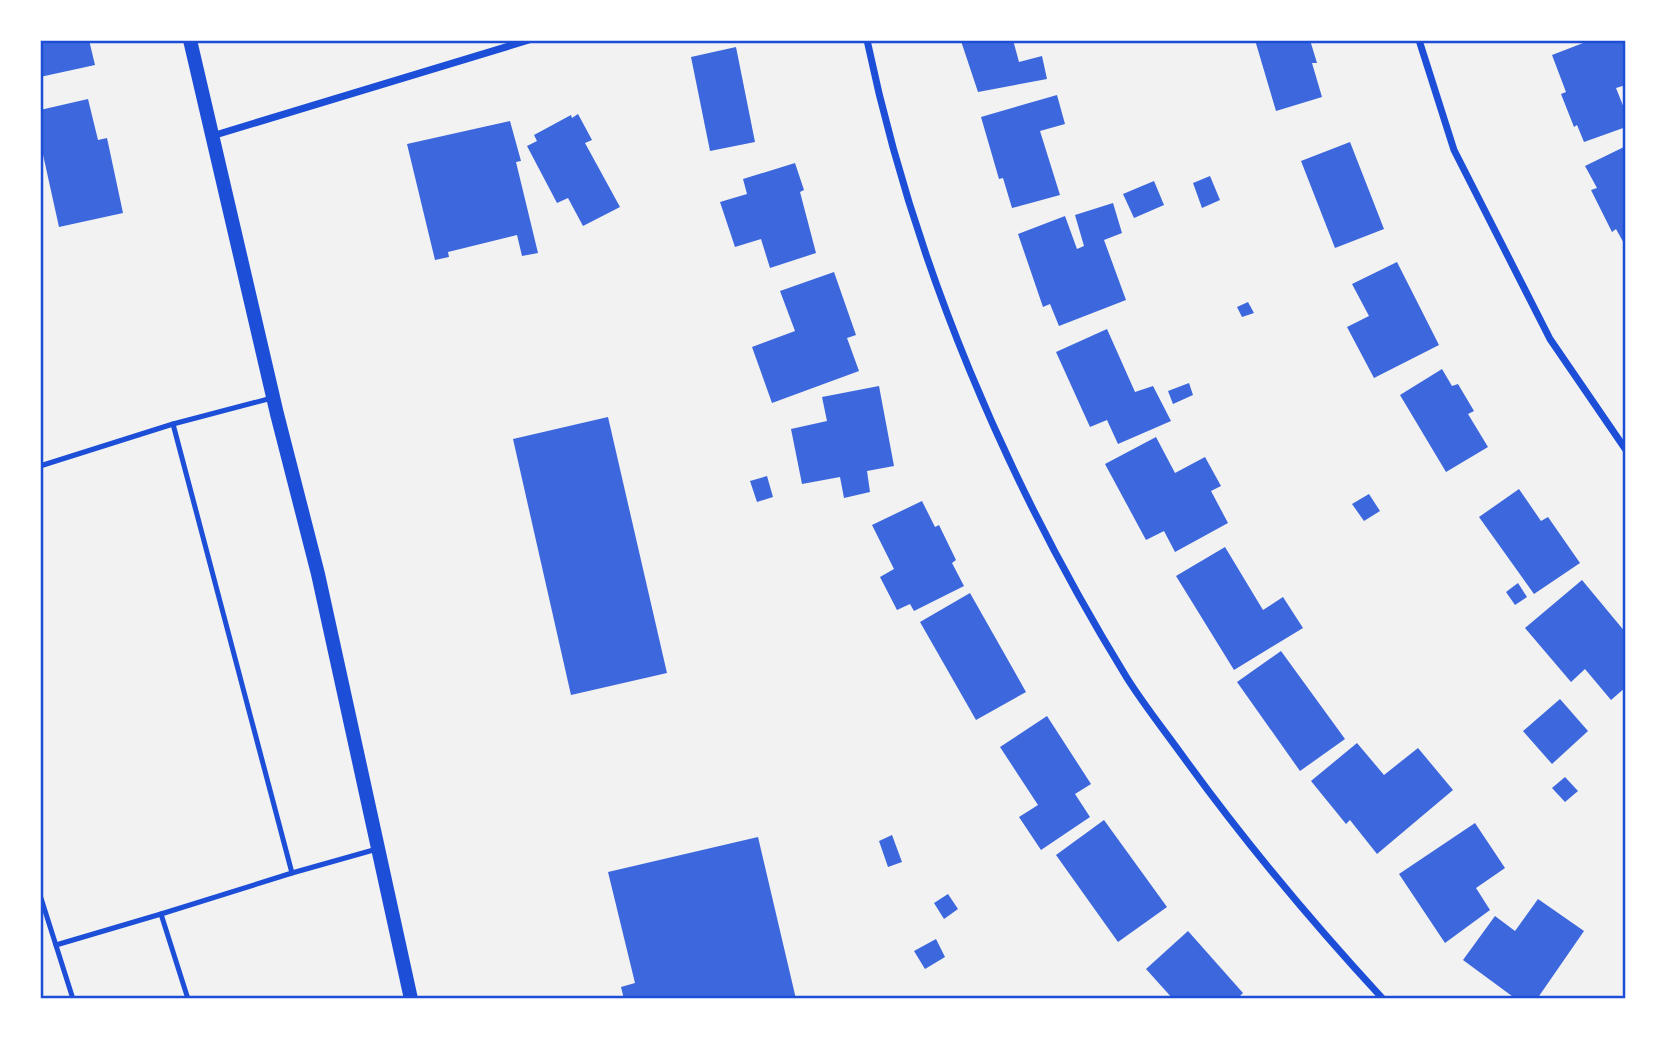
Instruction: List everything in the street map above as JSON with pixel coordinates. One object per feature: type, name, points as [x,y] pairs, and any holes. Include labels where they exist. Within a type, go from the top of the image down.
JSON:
[{"type":"main road","points":[[190,40],[318,574],[411,999]]},
{"type":"street","points":[[212,136],[529,40]]},
{"type":"street","points":[[867,40],[886,129],[925,255],[983,400],[1053,551],[1129,680],[1213,797],[1295,903],[1383,999]]},
{"type":"street","points":[[1419,40],[1454,150],[1466,174],[1550,339],[1626,450]]},
{"type":"lane","points":[[40,466],[173,424],[275,398]]},
{"type":"lane","points":[[173,424],[292,873]]},
{"type":"lane","points":[[56,945],[377,849]]},
{"type":"lane","points":[[40,895],[73,999]]},
{"type":"lane","points":[[161,914],[188,999]]},
{"type":"building","points":[[40,40],[89,40],[95,65],[40,77]]},
{"type":"building","points":[[1013,40],[1019,62],[1042,56],[1047,79],[978,92],[961,41]]},
{"type":"building","points":[[1255,40],[1310,40],[1317,63],[1312,63],[1322,97],[1276,111]]},
{"type":"building","points":[[1591,40],[1624,40],[1626,85],[1616,88],[1626,113],[1626,127],[1584,142],[1577,125],[1574,127],[1561,94],[1566,92],[1552,55]]},
{"type":"building","points":[[736,47],[755,142],[710,151],[691,57]]},
{"type":"building","points":[[1057,95],[1065,124],[1040,131],[1060,195],[1012,208],[1003,178],[999,179],[981,117]]},
{"type":"building","points":[[88,99],[98,140],[107,138],[123,213],[59,227],[40,141],[40,110]]},
{"type":"building","points":[[578,114],[592,140],[585,143],[620,207],[583,226],[568,198],[557,203],[527,146],[537,141],[534,135],[571,115],[572,118]]},
{"type":"building","points":[[510,121],[521,161],[516,162],[538,253],[522,256],[517,235],[448,252],[449,257],[435,260],[407,144]]},
{"type":"building","points":[[1350,142],[1384,229],[1335,248],[1301,161]]},
{"type":"building","points":[[1626,146],[1626,247],[1616,229],[1612,232],[1591,190],[1597,188],[1585,166]]},
{"type":"building","points":[[795,163],[804,190],[800,192],[816,253],[770,268],[761,239],[735,247],[720,202],[747,194],[743,179]]},
{"type":"building","points":[[1210,176],[1220,200],[1202,208],[1193,183]]},
{"type":"building","points":[[1154,181],[1164,205],[1134,218],[1123,194]]},
{"type":"building","points":[[1113,203],[1122,233],[1104,240],[1126,300],[1059,326],[1050,304],[1043,307],[1018,234],[1065,216],[1077,249],[1084,246],[1075,215]]},
{"type":"building","points":[[1397,262],[1439,345],[1374,378],[1347,327],[1369,316],[1352,284]]},
{"type":"building","points":[[834,272],[856,335],[847,338],[859,371],[772,403],[752,347],[795,331],[780,291]]},
{"type":"building","points":[[1248,302],[1254,313],[1242,317],[1237,307]]},
{"type":"building","points":[[1107,329],[1135,392],[1153,386],[1171,421],[1118,444],[1107,420],[1090,427],[1056,352]]},
{"type":"building","points":[[1442,369],[1452,386],[1458,384],[1474,411],[1468,414],[1488,447],[1446,472],[1400,395]]},
{"type":"building","points":[[1189,383],[1193,395],[1173,404],[1168,391]]},
{"type":"building","points":[[879,386],[894,466],[867,471],[870,492],[844,498],[840,477],[802,484],[791,429],[827,421],[822,397]]},
{"type":"building","points":[[608,417],[667,673],[571,695],[513,439]]},
{"type":"building","points":[[1156,437],[1175,473],[1205,457],[1221,486],[1211,491],[1228,523],[1175,552],[1164,531],[1146,540],[1105,464]]},
{"type":"building","points":[[767,476],[773,497],[757,502],[750,481]]},
{"type":"building","points":[[1519,489],[1541,521],[1548,517],[1580,563],[1534,594],[1479,517]]},
{"type":"building","points":[[1369,494],[1380,511],[1364,521],[1352,504]]},
{"type":"building","points":[[922,501],[935,527],[939,525],[956,560],[952,563],[964,586],[914,611],[910,604],[897,610],[880,577],[894,569],[872,525]]},
{"type":"building","points":[[1225,547],[1263,610],[1283,597],[1303,628],[1234,670],[1176,576]]},
{"type":"building","points":[[1582,580],[1626,633],[1626,687],[1611,700],[1585,669],[1571,682],[1525,628]]},
{"type":"building","points":[[1518,583],[1527,597],[1515,605],[1506,592]]},
{"type":"building","points":[[970,593],[1026,692],[976,720],[920,622]]},
{"type":"building","points":[[1281,651],[1345,739],[1300,771],[1237,682]]},
{"type":"building","points":[[1560,699],[1588,731],[1552,764],[1523,731]]},
{"type":"building","points":[[1047,716],[1091,784],[1075,794],[1090,817],[1041,850],[1019,817],[1038,805],[1000,747]]},
{"type":"building","points":[[1357,743],[1384,775],[1418,748],[1453,790],[1377,854],[1350,820],[1346,824],[1311,781]]},
{"type":"building","points":[[1565,777],[1578,791],[1565,802],[1552,788]]},
{"type":"building","points":[[1104,820],[1167,907],[1118,942],[1056,855]]},
{"type":"building","points":[[1475,823],[1505,868],[1476,888],[1490,910],[1445,943],[1399,874]]},
{"type":"building","points":[[892,835],[902,862],[888,867],[879,841]]},
{"type":"building","points":[[758,837],[796,999],[624,999],[621,987],[635,983],[608,872]]},
{"type":"building","points":[[948,894],[958,909],[944,919],[934,903]]},
{"type":"building","points":[[1538,899],[1584,931],[1537,999],[1516,999],[1463,960],[1495,916],[1515,931]]},
{"type":"building","points":[[1188,931],[1243,993],[1237,999],[1173,999],[1146,969]]},
{"type":"building","points":[[936,939],[945,957],[925,969],[914,951]]}]
